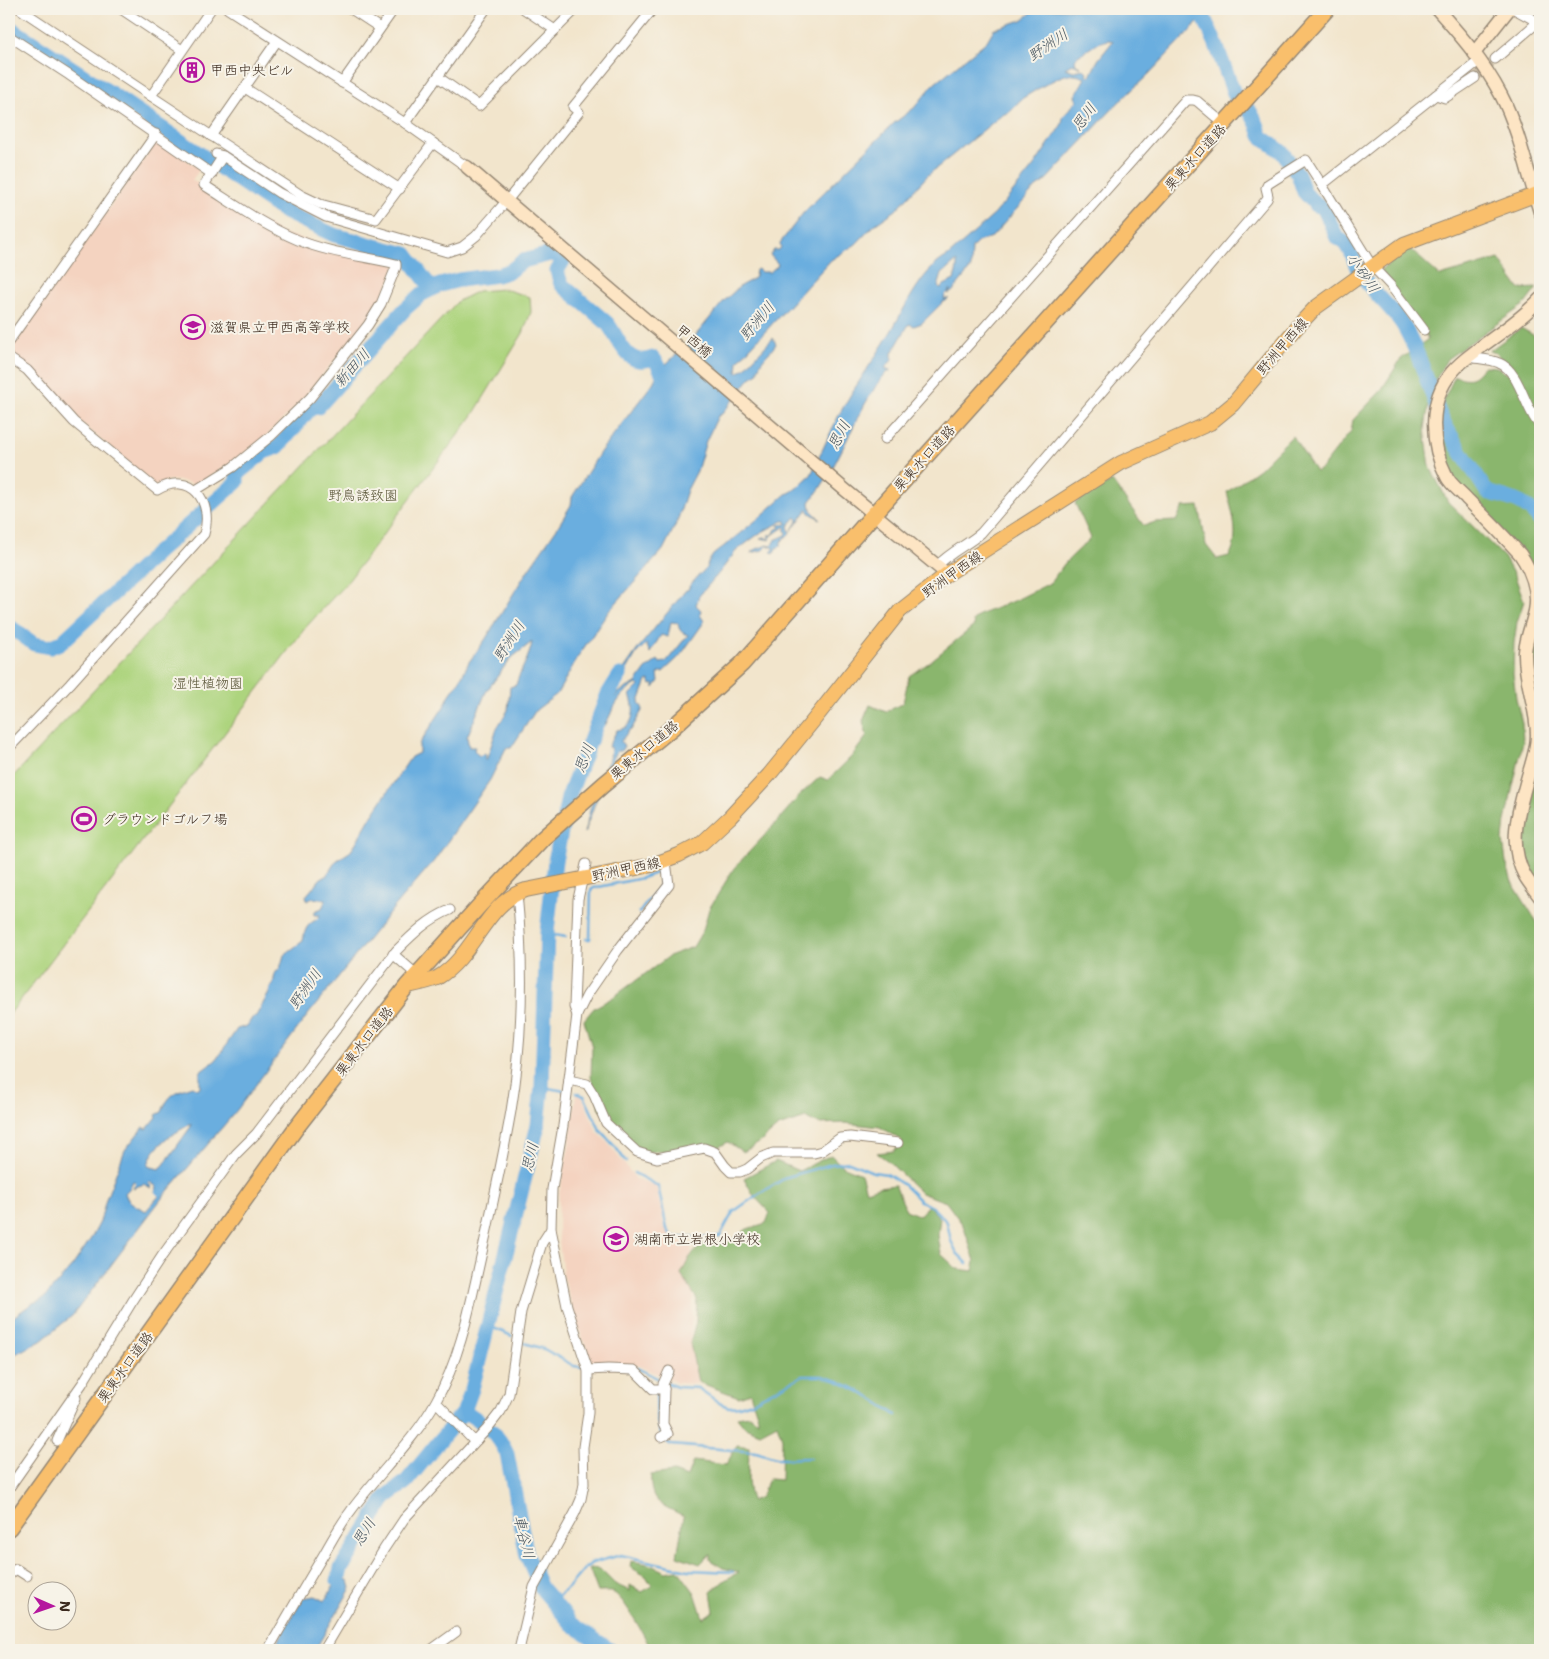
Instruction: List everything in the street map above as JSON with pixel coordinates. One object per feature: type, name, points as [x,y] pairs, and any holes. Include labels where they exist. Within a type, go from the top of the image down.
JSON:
[{"type":"highway","name":"栗東水口道路","points":[[9,1528],[296,1128],[412,981],[542,838],[673,727],[742,664],[1327,9]]},
{"type":"main road","name":"野洲甲西線","points":[[412,981],[435,979],[448,970],[469,949],[502,903],[518,892],[666,861],[702,843],[730,817],[768,775],[807,729],[900,611],[942,570],[978,556],[1121,463],[1210,423],[1233,404],[1315,308],[1404,244],[1538,194]]},
{"type":"street","points":[[20,9],[211,136],[301,194],[320,204],[376,219],[433,143]]},
{"type":"street","points":[[121,9],[182,50]]},
{"type":"street","points":[[150,96],[211,9]]},
{"type":"street","points":[[228,9],[405,124],[467,167]]},
{"type":"street","points":[[351,9],[380,28]]},
{"type":"street","points":[[342,83],[394,9]]},
{"type":"street","points":[[405,124],[486,9]]},
{"type":"street","points":[[524,9],[555,30]]},
{"type":"street","points":[[438,78],[479,106],[576,9]]},
{"type":"street","points":[[196,490],[233,468],[272,436],[310,398],[368,325],[381,304],[396,267],[396,264],[377,259],[350,256],[298,240],[265,224],[204,185],[220,157],[279,193],[326,217],[447,252],[462,247],[476,236],[579,112],[573,107],[653,9]]},
{"type":"street","points":[[1437,9],[1477,56],[1502,97],[1538,194],[1540,212]]},
{"type":"street","points":[[1322,185],[1436,95],[1477,56],[1509,9]]},
{"type":"street","points":[[1495,59],[1539,23],[1514,9]]},
{"type":"street","points":[[9,36],[213,172]]},
{"type":"street","points":[[211,136],[277,41]]},
{"type":"street","points":[[1436,95],[1445,98],[1475,78]]},
{"type":"street","points":[[245,88],[400,189]]},
{"type":"street","points":[[885,439],[1186,100],[1197,102],[1224,124]]},
{"type":"street","points":[[9,341],[156,134]]},
{"type":"street","points":[[942,570],[945,557],[972,541],[981,533],[1267,199],[1266,188],[1268,184],[1306,160],[1322,185],[1364,272],[1390,285],[1424,330]]},
{"type":"street","name":"甲西橋","points":[[467,167],[844,489],[942,570]]},
{"type":"street","points":[[1540,299],[1452,372],[1437,402],[1434,423],[1435,441],[1447,478],[1520,554],[1526,563],[1534,587],[1536,604],[1528,637],[1525,663],[1536,724],[1536,749],[1515,833],[1516,851],[1520,864],[1525,876],[1540,898]]},
{"type":"street","points":[[1468,357],[1492,361],[1504,366],[1520,388],[1528,408],[1540,426]]},
{"type":"street","points":[[9,358],[27,370],[74,422],[157,490],[167,484],[180,484],[196,490],[205,505],[207,523],[204,534],[70,684],[9,748]]},
{"type":"street","points":[[972,541],[978,556]]},
{"type":"street","points":[[519,1650],[534,1587],[576,1513],[584,1484],[583,1447],[588,1413],[588,1370],[567,1306],[551,1230],[552,1189],[577,1015],[587,995],[668,885],[666,861]]},
{"type":"street","points":[[577,1015],[574,1007],[578,899],[581,879],[586,864]]},
{"type":"street","points":[[268,1650],[349,1513],[437,1403],[462,1336],[490,1216],[511,1110],[518,1058],[521,934],[518,892]]},
{"type":"street","points":[[9,1488],[82,1384],[132,1302],[180,1230],[236,1154],[256,1134],[393,954],[420,927],[450,910]]},
{"type":"street","points":[[393,954],[412,981]]},
{"type":"street","points":[[569,1080],[587,1084],[606,1123],[638,1152],[657,1158],[704,1148],[715,1152],[732,1172],[740,1172],[773,1153],[814,1153],[822,1151],[840,1138],[850,1137],[898,1143]]},
{"type":"street","points":[[324,1650],[404,1519],[475,1439],[490,1426],[501,1411],[508,1394],[521,1312],[542,1243],[551,1230]]},
{"type":"street","points":[[588,1370],[634,1370],[663,1384],[663,1424],[668,1434],[663,1436]]},
{"type":"street","points":[[57,1441],[82,1384]]},
{"type":"street","points":[[437,1403],[475,1439]]},
{"type":"street","points":[[9,1575],[16,1569],[27,1576]]},
{"type":"street","points":[[431,1650],[456,1632]]},
{"type":"shaded area","name":"滋賀県立甲西高等学校","points":[[161,142],[200,169],[192,180],[282,233],[396,265],[379,306],[299,403],[263,439],[196,485],[183,481],[168,480],[155,486],[77,419],[9,354],[9,348],[155,144]]},
{"type":"shaded area","name":"湖南市立岩根小学校","points":[[576,1095],[582,1097],[597,1132],[636,1179],[656,1186],[664,1227],[669,1235],[678,1242],[691,1243],[693,1299],[690,1338],[697,1384],[677,1383],[635,1364],[593,1364],[577,1324],[563,1274],[558,1232],[559,1195],[569,1146]]},
{"type":"green space","points":[[1409,248],[1440,276],[1499,259],[1519,289],[1537,288],[1525,304],[1447,359],[1431,388],[1425,429],[1430,467],[1448,502],[1504,557],[1516,579],[1524,601],[1517,622],[1513,673],[1522,723],[1523,742],[1505,821],[1503,840],[1506,862],[1512,882],[1540,927],[1540,1650],[651,1650],[634,1619],[618,1596],[612,1592],[598,1592],[589,1568],[600,1569],[615,1584],[630,1591],[630,1585],[642,1592],[652,1586],[646,1576],[630,1567],[631,1561],[648,1564],[666,1572],[678,1570],[695,1593],[703,1618],[714,1611],[711,1592],[725,1580],[739,1572],[723,1568],[710,1560],[710,1554],[700,1564],[677,1556],[684,1516],[663,1506],[659,1502],[652,1492],[651,1475],[674,1472],[687,1477],[693,1461],[726,1465],[737,1445],[749,1447],[748,1481],[751,1501],[761,1497],[769,1479],[781,1480],[782,1438],[777,1424],[760,1433],[745,1427],[737,1417],[749,1415],[758,1421],[750,1393],[739,1397],[698,1382],[690,1343],[696,1322],[697,1299],[681,1274],[690,1257],[702,1244],[728,1242],[747,1229],[766,1223],[770,1213],[754,1196],[744,1178],[776,1161],[799,1171],[831,1155],[842,1166],[861,1174],[866,1191],[895,1185],[906,1210],[920,1216],[928,1205],[940,1218],[938,1235],[941,1254],[957,1269],[973,1271],[975,1261],[963,1225],[946,1202],[921,1193],[877,1153],[894,1151],[902,1141],[880,1127],[845,1123],[819,1124],[806,1118],[778,1127],[759,1143],[743,1152],[728,1142],[713,1150],[636,1152],[600,1109],[591,1077],[592,1047],[584,1020],[594,1008],[612,998],[671,955],[693,947],[703,930],[709,909],[734,868],[802,793],[820,777],[828,780],[852,756],[867,736],[863,721],[870,705],[886,712],[903,703],[909,676],[974,626],[973,621],[979,615],[1050,583],[1065,563],[1091,538],[1075,503],[1112,481],[1144,526],[1155,522],[1176,521],[1183,507],[1199,506],[1206,545],[1217,559],[1229,556],[1233,549],[1235,533],[1227,492],[1259,469],[1292,436],[1316,472],[1322,468],[1351,431],[1353,420],[1380,392],[1401,359],[1428,339],[1381,270]]},
{"type":"green space","points":[[504,289],[530,297],[531,312],[523,333],[473,415],[349,580],[306,627],[9,1015],[9,781],[458,301],[478,291]]},
{"type":"green space","points":[[1521,328],[1540,339],[1540,720],[1529,656],[1539,588],[1461,488],[1448,468],[1440,444],[1438,421],[1444,399],[1455,376],[1472,378],[1484,366],[1497,367],[1508,375],[1509,367],[1496,353],[1489,351]]},
{"type":"green space","points":[[1540,753],[1540,891],[1529,876],[1520,850],[1522,818]]},
{"type":"water","name":"野洲川","points":[[1034,9],[1211,9],[1147,76],[1118,103],[1044,182],[1036,187],[992,237],[978,242],[972,248],[971,268],[952,292],[948,294],[951,289],[945,295],[944,300],[949,298],[922,323],[914,326],[909,324],[892,353],[892,360],[885,368],[890,370],[889,372],[881,379],[865,404],[833,467],[810,502],[811,510],[820,519],[810,513],[808,509],[791,531],[798,520],[796,517],[788,526],[790,533],[781,542],[781,546],[776,548],[774,553],[771,552],[774,549],[771,546],[775,540],[786,535],[787,532],[784,530],[786,528],[784,527],[773,534],[776,529],[780,528],[778,525],[787,524],[786,521],[760,533],[736,551],[699,596],[696,605],[701,610],[700,615],[704,621],[680,656],[663,672],[658,674],[659,681],[654,688],[654,684],[651,685],[649,680],[647,681],[639,702],[643,709],[631,730],[621,741],[624,746],[621,751],[617,751],[584,833],[597,783],[610,758],[611,748],[608,747],[617,730],[627,726],[631,721],[633,706],[630,695],[639,686],[637,684],[621,697],[605,726],[606,718],[601,721],[607,713],[606,705],[621,691],[636,683],[646,669],[658,660],[660,663],[666,662],[688,635],[681,631],[678,623],[671,622],[668,637],[661,635],[650,653],[646,644],[636,654],[621,681],[615,685],[611,693],[614,683],[640,646],[706,568],[713,555],[811,475],[845,403],[913,293],[929,271],[995,214],[1034,166],[1062,124],[1063,117],[1077,101],[1075,96],[1085,78],[1065,75],[1020,100],[1011,110],[1002,115],[928,175],[896,210],[873,226],[856,244],[831,260],[738,361],[737,373],[744,369],[773,338],[776,344],[762,361],[757,374],[750,378],[723,413],[718,416],[706,441],[697,471],[687,490],[677,522],[663,550],[609,611],[579,655],[557,694],[536,710],[511,748],[506,748],[490,780],[434,861],[400,900],[307,1016],[237,1110],[162,1198],[73,1315],[41,1341],[9,1359],[9,1320],[33,1303],[44,1298],[73,1265],[100,1222],[106,1199],[125,1150],[143,1127],[147,1129],[157,1117],[156,1115],[162,1112],[169,1098],[181,1090],[192,1086],[197,1089],[200,1087],[200,1072],[216,1060],[237,1029],[247,1026],[252,1018],[256,1016],[273,985],[275,973],[280,969],[284,955],[303,941],[307,928],[319,917],[320,915],[314,915],[315,911],[322,908],[326,900],[313,898],[307,901],[306,896],[321,878],[326,876],[336,861],[351,851],[372,815],[411,757],[419,753],[419,744],[445,705],[469,662],[557,528],[571,505],[572,497],[601,451],[653,383],[658,373],[655,365],[636,366],[635,364],[653,362],[657,366],[662,379],[666,379],[668,372],[665,368],[666,364],[691,341],[723,302],[740,286],[753,279],[756,270],[770,272],[777,266],[778,264],[770,255],[774,250],[779,250],[781,247],[780,243],[804,212],[893,124],[914,108],[934,84],[987,41],[994,29],[1022,20]],"holes":[[[1108,40],[1113,41],[1098,60],[1090,76],[1086,75],[1087,72],[1084,69],[1074,71],[1065,68],[1072,64],[1080,67],[1076,64],[1075,59],[1098,43]],[[957,261],[954,280],[941,288],[938,287],[942,274]],[[532,642],[516,685],[510,687],[508,710],[497,728],[486,761],[484,759],[485,753],[479,756],[474,750],[475,747],[469,747],[467,737],[486,692],[510,659]],[[192,1125],[163,1166],[159,1169],[148,1166],[158,1147],[177,1132]],[[133,1181],[136,1182],[133,1188],[144,1184],[151,1188],[148,1183],[150,1182],[157,1187],[155,1192],[159,1196],[146,1211],[131,1202],[125,1193]]]},
{"type":"water","points":[[767,545],[771,546],[751,553],[757,549]]},
{"type":"water","points":[[345,1562],[343,1578],[349,1581],[351,1588],[315,1650],[273,1650],[303,1598],[315,1596],[324,1601]]},
{"type":"waterway","name":"小砂川","points":[[1200,9],[1215,42],[1235,96],[1251,113],[1261,136],[1282,152],[1298,174],[1304,192],[1316,205],[1324,209],[1337,238],[1342,240],[1349,248],[1359,272],[1403,325],[1419,359],[1446,427],[1487,492],[1523,504],[1540,521]]},
{"type":"waterway","points":[[9,27],[112,94],[285,212],[334,235],[406,254],[432,289]]},
{"type":"waterway","name":"新田川","points":[[9,626],[34,644],[50,647],[62,642],[158,552],[237,482],[237,474],[264,452],[278,447],[311,408],[318,407],[405,309],[422,294],[440,285],[459,280],[497,275],[510,271],[523,261],[550,254],[557,255],[563,261],[557,271],[561,284],[607,323],[630,356],[644,360],[653,358],[660,368],[670,391],[677,392]]},
{"type":"waterway","name":"思川","points":[[338,1581],[341,1569],[386,1497],[406,1482],[464,1411],[472,1389],[538,1125],[542,1087],[547,932],[555,861],[568,798],[608,694],[620,675]]},
{"type":"waterway","points":[[586,939],[590,939],[591,890],[656,873],[659,875],[660,885],[639,913]]},
{"type":"waterway","points":[[547,932],[566,937]]},
{"type":"waterway","points":[[542,1087],[565,1091]]},
{"type":"waterway","points":[[576,1093],[584,1096],[600,1130],[626,1162]]},
{"type":"waterway","points":[[634,1173],[658,1186],[667,1229],[671,1235],[679,1238],[690,1238],[720,1236],[733,1212],[787,1177],[832,1164],[849,1162],[873,1172],[887,1174],[904,1185],[920,1201],[932,1207],[947,1222],[951,1241],[957,1253],[967,1263]]},
{"type":"waterway","points":[[489,1326],[512,1336]]},
{"type":"waterway","points":[[521,1342],[544,1349],[574,1366],[582,1367]]},
{"type":"waterway","points":[[637,1368],[661,1380]]},
{"type":"waterway","points":[[666,1383],[677,1387],[698,1388],[721,1404],[729,1407],[752,1402],[802,1376],[822,1376],[838,1381],[867,1395],[896,1415]]},
{"type":"waterway","points":[[656,1392],[659,1428],[666,1441],[671,1445],[756,1452],[779,1459],[810,1458]]},
{"type":"waterway","name":"車谷川","points":[[464,1411],[484,1424],[499,1439],[507,1454],[527,1556],[541,1588],[572,1624],[610,1650]]},
{"type":"waterway","points":[[550,1599],[556,1598],[568,1588],[585,1568],[592,1563],[621,1555],[688,1570],[733,1572]]},
{"type":"tunnel","points":[[1475,78],[1495,59]]},
{"type":"place","name":"甲西中央ビル","points":[[192,70]]},
{"type":"place","name":"滋賀県立甲西高等学校","points":[[193,327]]},
{"type":"place","name":"グラウンドゴルフ場","points":[[84,819]]},
{"type":"place","name":"湖南市立岩根小学校","points":[[616,1239]]},
{"type":"park label","name":"野鳥誘致園","points":[[363,495]]},
{"type":"park label","name":"湿性植物園","points":[[208,683]]}]
